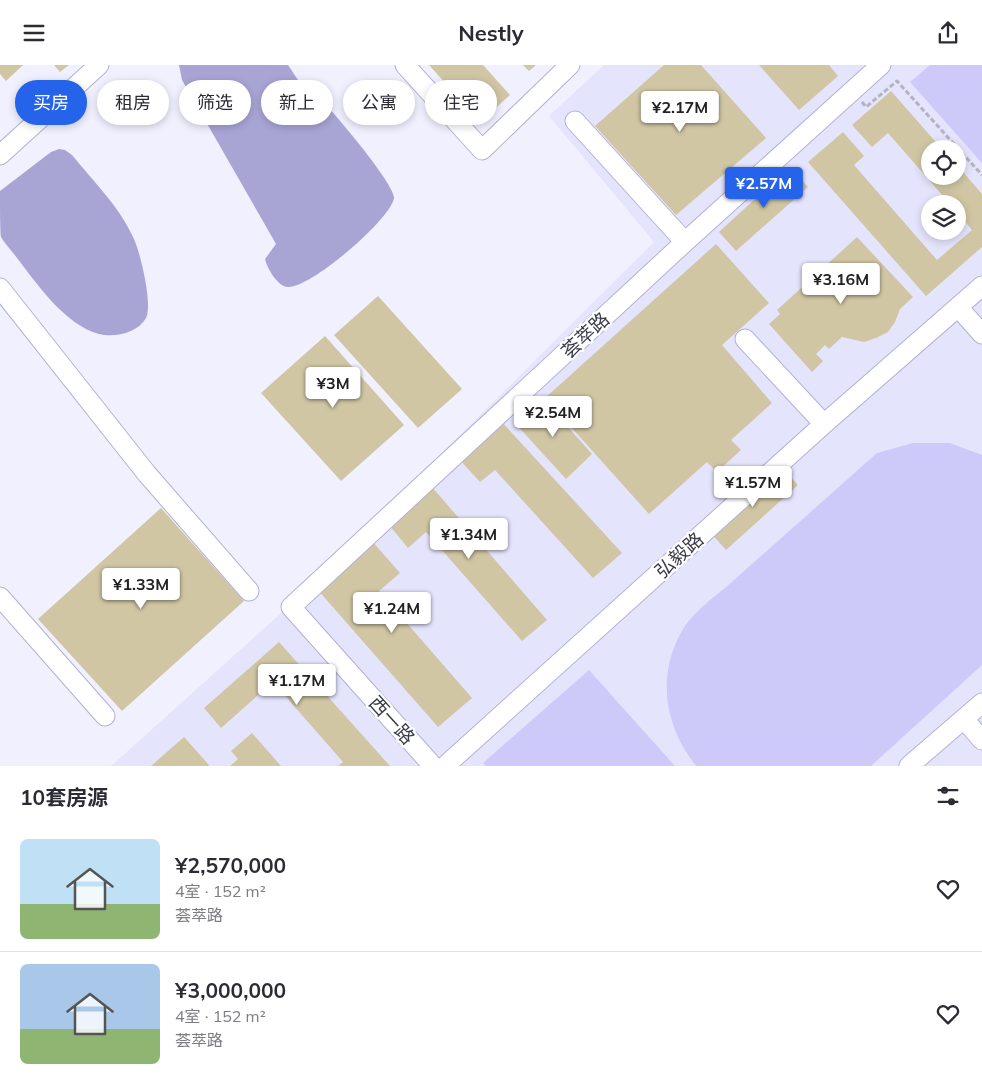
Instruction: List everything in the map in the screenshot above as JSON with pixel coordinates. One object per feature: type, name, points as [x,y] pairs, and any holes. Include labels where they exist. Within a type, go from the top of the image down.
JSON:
[{"type":"street","points":[[0,155],[99,65]]},
{"type":"street","points":[[405,65],[482,150],[570,65]]},
{"type":"street","name":"荟萃路","points":[[291,607],[685,242],[881,65]]},
{"type":"street","points":[[575,121],[685,242]]},
{"type":"street","name":"弘毅路","points":[[445,766],[824,424],[982,286]]},
{"type":"street","points":[[0,288],[147,474],[248,591]]},
{"type":"street","points":[[958,307],[982,334]]},
{"type":"street","points":[[745,339],[824,424]]},
{"type":"street","points":[[0,597],[106,716]]},
{"type":"street","name":"西一路","points":[[291,607],[433,766]]},
{"type":"street","points":[[910,766],[982,703]]},
{"type":"street","points":[[964,719],[982,740]]},
{"type":"path","points":[[853,91],[866,107],[897,81],[982,175]]},
{"type":"shaded area","points":[[179,65],[288,65],[299,80],[261,80],[261,125],[333,125],[333,113],[385,179],[394,198],[390,208],[365,236],[331,265],[299,284],[288,287],[280,284],[268,267],[265,259],[276,244],[208,125],[251,125],[251,80],[182,80]]},
{"type":"shaded area","points":[[604,65],[982,65],[982,766],[111,766],[278,616],[654,242],[549,116]]},
{"type":"shaded area","points":[[930,65],[982,65],[982,163],[966,145],[966,140],[962,140],[910,82]]},
{"type":"shaded area","points":[[59,149],[65,150],[72,155],[105,194],[121,215],[136,244],[145,277],[148,311],[142,323],[132,331],[118,335],[105,335],[87,329],[75,322],[63,313],[43,291],[1,237],[0,191],[51,152]]},
{"type":"shaded area","points":[[913,443],[950,443],[982,455],[982,665],[871,766],[696,766],[685,751],[677,734],[667,700],[669,664],[674,646],[683,629],[702,607],[877,453]]},
{"type":"shaded area","points":[[589,670],[675,766],[486,766],[483,763]]},
{"type":"building","points":[[0,65],[23,65],[6,81],[0,74]]},
{"type":"building","points":[[54,65],[69,65],[60,72]]},
{"type":"building","points":[[429,65],[483,65],[496,80],[442,80]]},
{"type":"building","points":[[523,65],[536,65],[529,71]]},
{"type":"building","points":[[664,65],[701,65],[766,138],[676,215],[595,126]]},
{"type":"building","points":[[759,65],[829,65],[838,76],[799,110]]},
{"type":"building","points":[[497,81],[510,95],[497,107]]},
{"type":"building","points":[[891,91],[934,140],[921,140],[921,171],[888,133],[872,147],[852,125]]},
{"type":"building","points":[[843,132],[864,156],[854,165],[937,260],[960,240],[966,240],[966,235],[972,230],[966,223],[966,195],[942,195],[933,185],[966,185],[966,175],[982,194],[982,247],[926,296],[808,162]]},
{"type":"building","points":[[790,167],[808,187],[736,251],[719,232]]},
{"type":"building","points":[[857,237],[913,297],[900,309],[895,322],[888,332],[864,342],[842,337],[829,349],[825,345],[816,354],[823,361],[812,372],[769,324],[780,314],[777,310]]},
{"type":"building","points":[[716,244],[769,303],[722,345],[772,403],[731,440],[741,450],[717,472],[707,462],[649,514],[545,398]]},
{"type":"building","points":[[378,296],[462,389],[418,428],[334,335]]},
{"type":"building","points":[[325,336],[404,425],[341,481],[261,393]]},
{"type":"building","points":[[542,398],[592,454],[566,479],[514,422]]},
{"type":"building","points":[[501,421],[622,553],[593,578],[495,470],[480,482],[459,459]]},
{"type":"building","points":[[780,466],[798,485],[726,550],[709,531]]},
{"type":"building","points":[[432,487],[547,620],[522,641],[426,532],[408,548],[389,525]]},
{"type":"building","points":[[161,508],[244,601],[122,711],[38,619]]},
{"type":"building","points":[[372,541],[400,573],[379,591],[472,698],[438,727],[317,589]]},
{"type":"building","points":[[279,642],[390,766],[338,766],[343,762],[273,682],[221,728],[204,708]]},
{"type":"building","points":[[252,733],[281,766],[230,766],[238,759],[231,751]]},
{"type":"building","points":[[184,737],[208,766],[151,766]]}]
